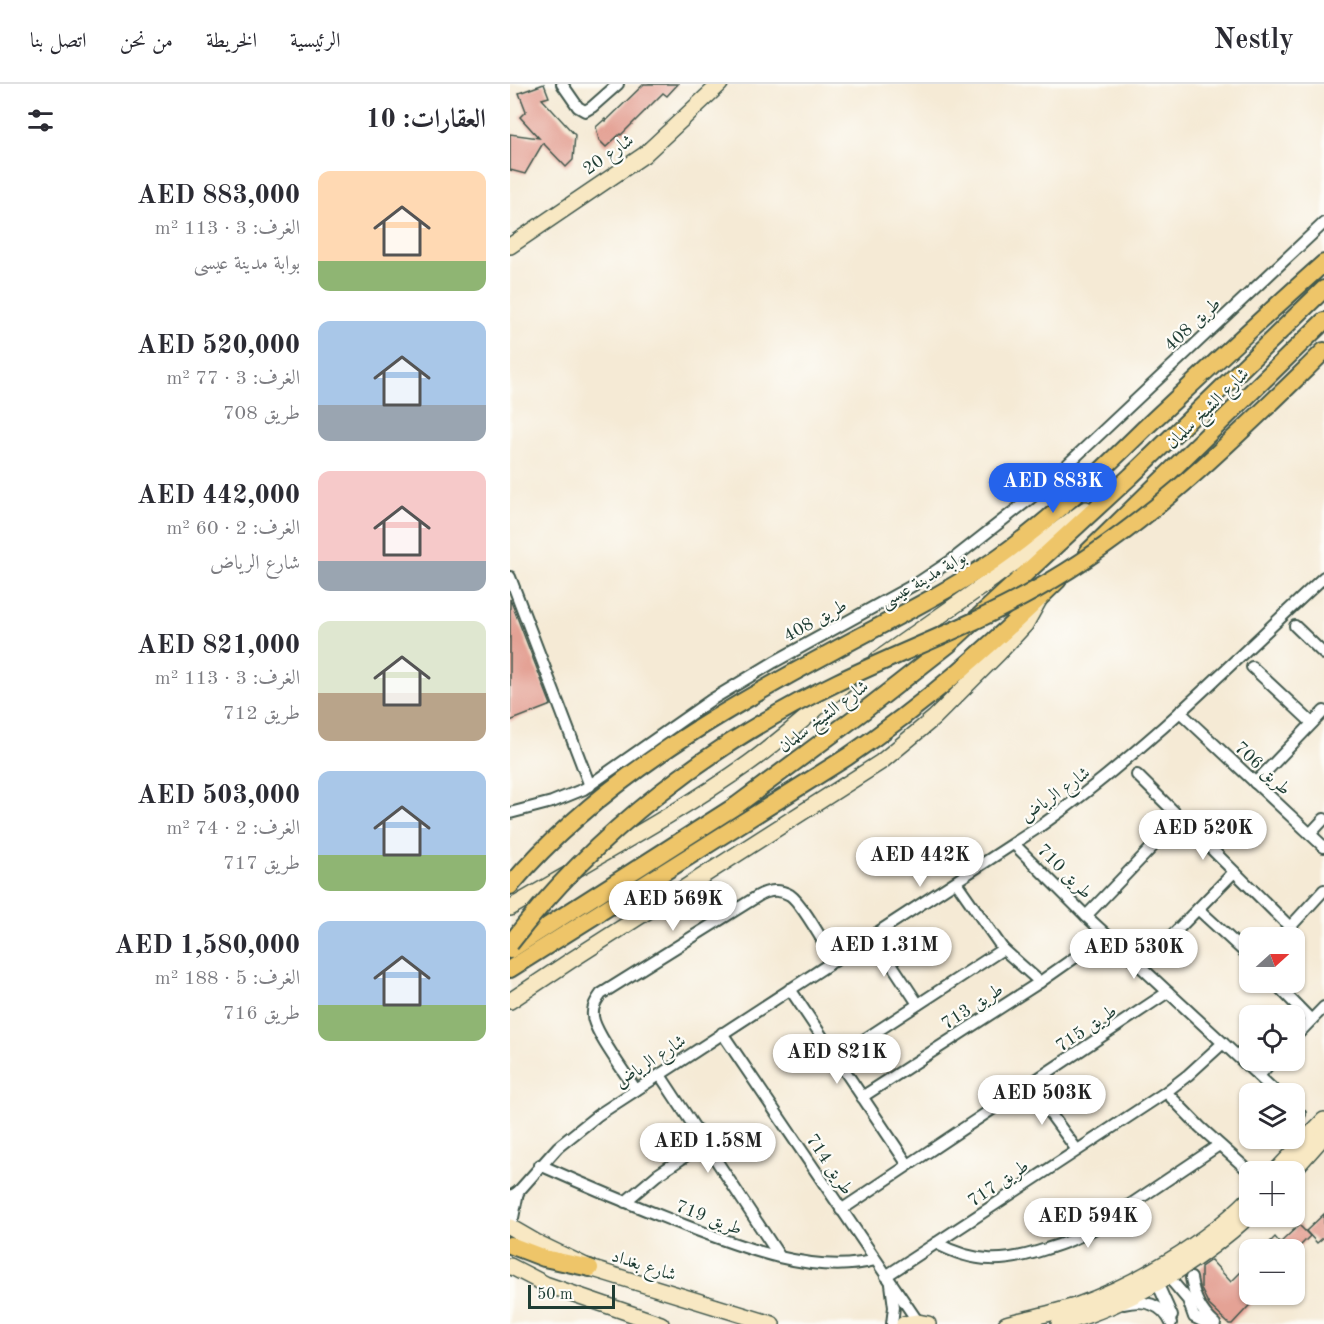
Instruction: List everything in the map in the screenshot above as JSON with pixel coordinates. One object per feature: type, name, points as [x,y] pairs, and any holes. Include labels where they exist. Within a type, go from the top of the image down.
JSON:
[{"type":"main road","name":"شارع 20","points":[[510,246],[644,154],[720,84]]},
{"type":"main road","name":"بوابة مدينة عيسى","points":[[510,886],[565,827],[604,795],[688,735],[832,651],[941,594],[995,560],[1054,513],[1324,263]]},
{"type":"main road","name":"شارع الشيخ سلمان","points":[[510,950],[737,805],[948,645],[1131,476],[1324,289]]},
{"type":"main road","name":"شارع الشيخ سلمان","points":[[510,969],[827,770],[881,734],[960,672],[1039,599],[1324,321]]},
{"type":"main road","points":[[510,944],[580,862],[605,839],[703,761],[744,732],[785,709],[1037,589],[1120,537],[1177,490],[1324,351]]},
{"type":"main road","name":"شارع الشيخ سلمان","points":[[510,908],[658,823],[748,764],[867,666],[994,578],[1131,476]]},
{"type":"main road","name":"شارع الشيخ سلمان","points":[[510,1001],[881,762],[934,718],[999,653],[1029,619],[1039,599]]},
{"type":"main road","points":[[1287,1161],[1323,1127]]},
{"type":"main road","points":[[1300,1161],[1323,1127]]},
{"type":"main road","points":[[1059,1324],[1089,1315],[1159,1273],[1239,1208]]},
{"type":"main road","name":"شارع بغداد","points":[[511,1220],[536,1242],[590,1268],[772,1324]]},
{"type":"main road","points":[[1006,1324],[1080,1304],[1128,1282],[1159,1273],[1196,1258],[1239,1224]]},
{"type":"main road","points":[[510,1245],[544,1258],[590,1268]]},
{"type":"main road","points":[[510,1266],[545,1284],[661,1324]]},
{"type":"street","points":[[562,84],[578,107],[585,111],[618,84]]},
{"type":"street","name":"طريق 408","points":[[510,813],[552,802],[590,786],[667,729],[718,695],[919,582],[979,541],[1036,494],[1324,224]]},
{"type":"street","points":[[510,577],[590,786]]},
{"type":"street","name":"شارع الرياض","points":[[511,1220],[514,1195],[540,1165],[578,1131],[722,1033],[1014,844],[1084,794],[1180,712],[1324,577]]},
{"type":"street","points":[[1295,626],[1324,654]]},
{"type":"street","points":[[1252,667],[1312,723]]},
{"type":"street","points":[[1255,783],[1324,711]]},
{"type":"street","name":"طريق 706","points":[[1180,712],[1324,847]]},
{"type":"street","points":[[1137,775],[1290,927],[1324,890]]},
{"type":"street","points":[[1086,916],[1180,818]]},
{"type":"street","points":[[1310,834],[1324,819]]},
{"type":"street","name":"طريق 710","points":[[1014,844],[1107,936],[1266,1083]]},
{"type":"street","points":[[1141,967],[1234,872]]},
{"type":"street","name":"طريق 713","points":[[956,882],[1003,949],[1040,982]]},
{"type":"street","points":[[636,1090],[592,1018],[594,1005],[602,994],[769,891],[780,891],[794,898],[835,961]]},
{"type":"street","points":[[1198,909],[1239,947]]},
{"type":"street","points":[[873,936],[918,1004]]},
{"type":"street","name":"طريق 713","points":[[862,1097],[1107,936]]},
{"type":"street","name":"طريق 713","points":[[836,1058],[1003,949]]},
{"type":"street","points":[[790,990],[908,1165]]},
{"type":"street","name":"طريق 715","points":[[841,1210],[1168,992]]},
{"type":"street","points":[[1285,993],[1311,1020]]},
{"type":"street","points":[[1305,1026],[1324,1007]]},
{"type":"street","name":"طريق 714","points":[[722,1033],[917,1323]]},
{"type":"street","name":"طريق 717","points":[[889,1280],[936,1243],[1166,1092],[1223,1043]]},
{"type":"street","points":[[1259,1076],[1264,1071]]},
{"type":"street","points":[[660,1075],[780,1257]]},
{"type":"street","points":[[1030,1086],[1077,1150]]},
{"type":"street","points":[[1166,1092],[1239,1162]]},
{"type":"street","points":[[625,1202],[657,1175],[705,1143]]},
{"type":"street","points":[[936,1243],[962,1255],[994,1260],[1024,1257],[1063,1244],[1094,1229],[1219,1145]]},
{"type":"street","name":"طريق 719","points":[[540,1165],[625,1202],[743,1248],[780,1257],[846,1265],[875,1260]]},
{"type":"street","points":[[1188,1300],[1196,1258]]},
{"type":"street","points":[[1159,1273],[1188,1300],[1197,1320]]},
{"type":"street","points":[[1159,1273],[1172,1322]]},
{"type":"street","points":[[1191,1278],[1193,1293],[1199,1306],[1215,1324]]},
{"type":"street","points":[[889,1280],[894,1307],[892,1324]]},
{"type":"street","points":[[1089,1315],[1130,1302],[1141,1301],[1160,1308],[1172,1322]]},
{"type":"street","points":[[1172,1322],[1177,1316],[1185,1313],[1208,1324]]},
{"type":"building","points":[[544,84],[549,97],[542,99],[575,135],[573,160],[566,167],[543,143],[525,174],[510,170],[510,134],[539,138],[520,117],[526,111],[519,93]]},
{"type":"building","points":[[644,84],[678,84],[667,96],[663,93],[606,147],[599,140],[596,127],[605,119],[606,121]]},
{"type":"building","points":[[510,599],[551,705],[510,721]]},
{"type":"building","points":[[1324,1214],[1324,1237],[1317,1243],[1306,1231]]},
{"type":"building","points":[[1297,1227],[1301,1227],[1310,1236],[1305,1241],[1305,1239],[1284,1239]]},
{"type":"building","points":[[1211,1260],[1231,1282],[1239,1274],[1239,1305],[1250,1305],[1232,1324],[1229,1324],[1209,1305],[1201,1289],[1201,1267]]}]
